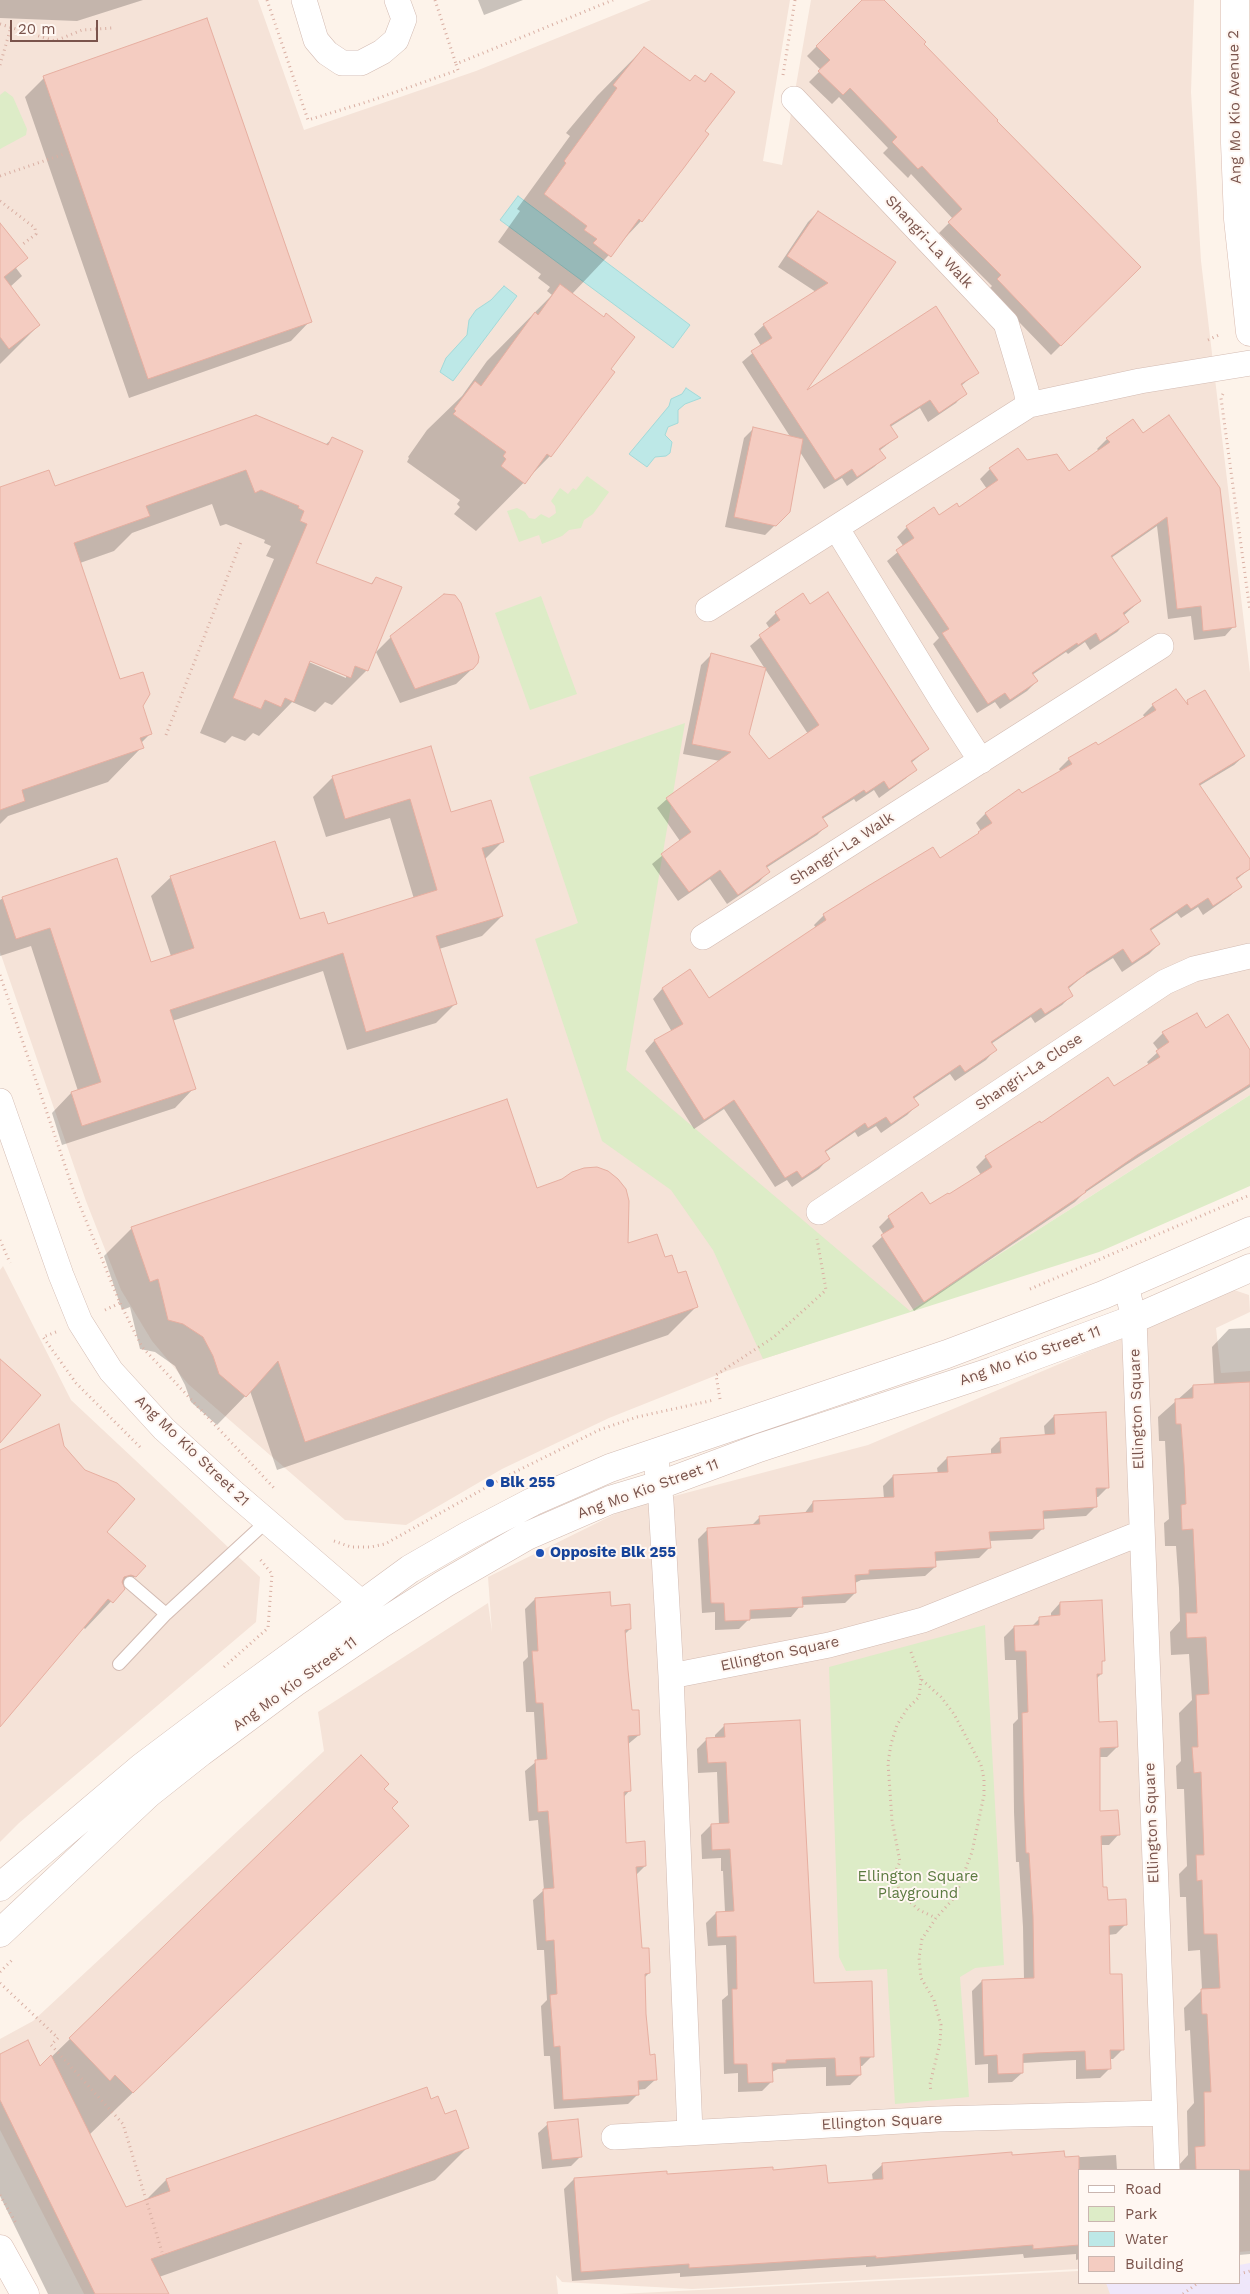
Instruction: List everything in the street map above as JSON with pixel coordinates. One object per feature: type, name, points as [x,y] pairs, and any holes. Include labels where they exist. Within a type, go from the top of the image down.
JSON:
[{"type":"street","points":[[304,0],[316,40],[327,53],[342,64],[361,63],[382,52],[396,40],[404,19],[397,0]]},
{"type":"street","name":"Ang Mo Kio Avenue 2","points":[[1235,0],[1234,68],[1237,200],[1250,332]]},
{"type":"street","name":"Shangri-La Walk","points":[[794,99],[1006,323],[1026,390],[1028,405]]},
{"type":"street","points":[[708,609],[837,529],[1028,405],[1140,381],[1250,363]]},
{"type":"street","points":[[837,529],[938,694],[981,760]]},
{"type":"street","name":"Shangri-La Walk","points":[[703,938],[1161,646]]},
{"type":"street","name":"Shangri-La Close","points":[[818,1212],[1165,982],[1194,969],[1250,956]]},
{"type":"street","name":"Ang Mo Kio Street 21","points":[[0,1101],[61,1276],[80,1322],[111,1371],[164,1429],[266,1522],[362,1603],[381,1624]]},
{"type":"street","name":"Ang Mo Kio Street 11","points":[[0,1887],[142,1767],[362,1603],[410,1569],[469,1535],[532,1502],[610,1468],[947,1354],[1126,1285],[1250,1231]]},
{"type":"street","name":"Ang Mo Kio Street 11","points":[[0,1933],[148,1794],[294,1684],[381,1624],[444,1584],[527,1536],[610,1500],[660,1485],[759,1448],[992,1371],[1134,1319],[1250,1268]]},
{"type":"street","name":"Ellington Square","points":[[1126,1285],[1134,1319],[1163,2113],[1167,2169]]},
{"type":"street","points":[[655,1452],[660,1485],[671,1676],[690,2132]]},
{"type":"street","name":"Ellington Square","points":[[671,1676],[829,1645],[923,1620],[1141,1534]]},
{"type":"street","name":"Ellington Square","points":[[614,2137],[938,2119],[1163,2113]]},
{"type":"street","points":[[0,2249],[25,2294]]},
{"type":"lane","points":[[119,1664],[166,1614],[266,1522]]},
{"type":"lane","points":[[130,1583],[166,1614]]},
{"type":"path","points":[[267,0],[308,120],[373,100],[458,70],[435,0]]},
{"type":"path","points":[[456,64],[613,0]]},
{"type":"path","points":[[786,58],[796,0]]},
{"type":"path","points":[[0,24],[55,40],[82,30],[112,28]]},
{"type":"path","points":[[0,66],[11,27]]},
{"type":"path","points":[[0,176],[64,154]]},
{"type":"path","points":[[0,201],[35,228],[36,234],[23,244]]},
{"type":"path","points":[[1221,398],[1250,611]]},
{"type":"path","points":[[166,735],[240,542]]},
{"type":"path","points":[[0,976],[73,1190],[120,1303],[142,1347],[279,1494]]},
{"type":"path","points":[[1022,1293],[1250,1195]]},
{"type":"path","points":[[720,1399],[716,1375],[774,1337],[826,1290],[816,1234],[818,1212]]},
{"type":"path","points":[[0,1240],[10,1263]]},
{"type":"path","points":[[44,1337],[76,1383],[147,1454]]},
{"type":"path","points":[[330,1539],[351,1547],[371,1547],[385,1544],[504,1478],[599,1430],[637,1417],[729,1397]]},
{"type":"path","points":[[224,1667],[268,1628],[272,1574],[245,1542]]},
{"type":"path","points":[[901,1626],[919,1637],[909,1646],[921,1679],[919,1697],[907,1709],[897,1725],[890,1744],[888,1763],[892,1820],[900,1862],[894,1874],[899,1889],[908,1900],[920,1910],[936,1918]]},
{"type":"path","points":[[921,1679],[941,1697],[954,1714],[981,1765],[984,1780],[984,1795],[972,1852],[955,1897],[936,1918],[922,1939],[919,1958],[921,1978],[934,2000],[941,2025],[940,2043],[930,2084],[932,2102],[938,2119]]},
{"type":"path","points":[[0,1972],[18,1953]]},
{"type":"path","points":[[0,1983],[58,2038],[52,2045],[123,2124],[162,2252]]},
{"type":"path","points":[[1183,2294],[1197,2284]]},
{"type":"shaded area","points":[[0,0],[258,0],[304,130],[476,71],[651,0],[790,0],[763,161],[782,165],[811,0],[1194,0],[1191,92],[1201,261],[1250,673],[1250,1095],[910,1311],[727,1371],[609,1418],[502,1469],[406,1525],[345,1520],[188,1384],[152,1341],[121,1290],[86,1201],[0,952]]},
{"type":"shaded area","points":[[3,1266],[71,1400],[260,1577],[256,1622],[19,1823],[0,1842],[0,1270]]},
{"type":"shaded area","points":[[1234,1290],[1249,1295],[1250,1312],[1216,1328],[1221,1373],[1250,1371],[1250,2251],[1240,2252],[1240,2169],[1078,2169],[1078,2269],[692,2289],[562,2282],[556,2275],[558,2294],[84,2294],[0,2130],[0,2039],[33,2021],[324,1751],[318,1712],[488,1603],[492,1632],[488,1577],[625,1509],[868,1445]]},
{"type":"shaded area","points":[[1250,2263],[1250,2294],[1110,2294],[1106,2284],[1240,2284],[1240,2265]]},
{"type":"shaded area","points":[[1078,2271],[1078,2284],[1134,2284],[1138,2294],[619,2294]]},
{"type":"green space","points":[[5,91],[13,97],[27,129],[26,135],[0,149],[0,95]]},
{"type":"green space","points":[[587,476],[609,492],[593,514],[584,520],[581,528],[569,530],[562,536],[542,544],[539,535],[519,542],[507,511],[517,508],[525,512],[529,518],[535,519],[541,514],[549,518],[556,513],[555,506],[551,501],[560,488],[568,494],[573,488],[576,490]]},
{"type":"green space","points":[[541,596],[577,694],[530,710],[495,613]]},
{"type":"green space","points":[[685,723],[626,1070],[910,1311],[1250,1095],[1250,1186],[1099,1252],[763,1359],[713,1250],[671,1190],[602,1141],[535,939],[578,923],[529,777]]},
{"type":"green space","name":"Ellington Square Playground","points":[[985,1625],[1004,1965],[975,1968],[960,1977],[969,2097],[895,2104],[887,1969],[846,1971],[839,1957],[829,1667]]},
{"type":"water","points":[[518,196],[690,325],[673,348],[500,220]]},
{"type":"water","points":[[504,286],[517,296],[453,381],[440,372],[446,358],[467,335],[469,320],[476,310],[491,300]]},
{"type":"water","points":[[686,388],[701,398],[685,404],[678,410],[678,423],[668,427],[665,435],[672,442],[670,453],[666,456],[655,457],[647,467],[629,454],[669,406],[671,399],[682,394]]},
{"type":"building","points":[[862,0],[884,0],[926,42],[924,44],[997,121],[1141,267],[1061,346],[997,279],[1001,275],[948,222],[962,209],[922,166],[918,169],[892,142],[897,137],[850,88],[843,95],[818,71],[830,60],[816,46]]},
{"type":"building","points":[[207,18],[312,322],[148,379],[43,76]]},
{"type":"building","points":[[644,47],[690,81],[695,75],[705,82],[711,73],[735,92],[705,131],[709,134],[683,169],[642,222],[639,219],[611,257],[593,243],[597,239],[584,230],[587,226],[544,194],[566,163],[564,161],[617,88],[613,85]]},
{"type":"building","points":[[818,211],[896,262],[807,390],[936,306],[979,373],[961,384],[967,394],[939,413],[930,400],[890,425],[898,437],[879,449],[886,458],[857,477],[852,469],[835,480],[751,351],[772,338],[763,324],[828,283],[787,256]]},
{"type":"building","points":[[0,223],[28,258],[4,277],[40,325],[9,349],[0,337]]},
{"type":"building","points":[[560,284],[604,317],[606,313],[635,337],[611,369],[615,372],[551,457],[547,454],[525,484],[501,466],[506,459],[503,456],[506,452],[453,414],[456,411],[454,409],[475,381],[481,386],[535,312],[538,315]]},
{"type":"building","points":[[256,415],[328,445],[332,437],[363,451],[316,563],[372,584],[376,577],[402,587],[368,671],[355,666],[351,678],[310,661],[294,702],[285,698],[281,707],[265,700],[261,709],[233,698],[307,524],[300,521],[304,511],[298,508],[299,506],[261,490],[255,493],[246,470],[146,506],[150,516],[74,543],[120,679],[143,672],[150,694],[143,706],[152,734],[140,738],[144,748],[22,790],[25,801],[0,810],[0,487],[49,470],[55,486]]},
{"type":"building","points":[[1169,415],[1220,488],[1236,627],[1203,631],[1201,606],[1177,609],[1167,517],[1111,556],[1141,601],[1123,613],[1129,622],[1100,641],[1096,633],[1078,645],[1077,643],[1032,673],[1038,681],[1010,700],[1005,693],[988,704],[942,633],[949,629],[896,550],[914,538],[906,526],[934,507],[939,515],[957,503],[959,507],[998,480],[989,468],[1018,448],[1027,460],[1057,454],[1069,471],[1110,442],[1106,438],[1133,419],[1143,433]]},
{"type":"building","points":[[753,427],[803,439],[790,512],[776,526],[734,517]]},
{"type":"building","points":[[828,592],[929,749],[911,761],[917,770],[889,789],[884,781],[866,793],[864,790],[822,817],[828,826],[766,866],[770,872],[738,895],[720,870],[689,892],[661,854],[691,832],[666,798],[731,752],[692,744],[711,653],[766,668],[749,734],[769,759],[819,725],[759,635],[780,620],[775,612],[803,593],[810,604]]},
{"type":"building","points":[[444,594],[455,595],[461,603],[479,657],[478,663],[473,669],[415,689],[390,636]]},
{"type":"building","points":[[1176,689],[1188,705],[1187,700],[1205,690],[1245,756],[1199,784],[1250,859],[1250,869],[1236,878],[1242,887],[1213,906],[1208,898],[1191,909],[1187,904],[1150,929],[1160,944],[1132,963],[1123,949],[1086,973],[1068,987],[1073,996],[1045,1014],[1041,1008],[991,1042],[997,1050],[965,1072],[960,1065],[913,1097],[919,1105],[891,1124],[886,1117],[868,1128],[865,1123],[825,1151],[830,1159],[802,1178],[797,1171],[785,1178],[734,1100],[704,1120],[654,1040],[683,1024],[662,988],[690,969],[709,998],[826,920],[823,914],[868,886],[933,847],[940,858],[979,833],[992,823],[985,813],[1019,789],[1022,793],[1072,764],[1068,758],[1096,742],[1098,745],[1156,710],[1152,704]]},
{"type":"building","points":[[431,746],[451,812],[491,800],[504,842],[482,848],[503,916],[436,936],[457,1004],[366,1032],[343,953],[170,1010],[196,1089],[82,1126],[71,1092],[101,1082],[50,928],[16,939],[2,897],[117,858],[151,962],[194,948],[170,876],[275,841],[300,919],[324,912],[328,924],[437,890],[410,799],[345,819],[332,776]]},
{"type":"building","points":[[1197,1013],[1206,1028],[1228,1014],[1250,1050],[1250,1084],[1137,1155],[924,1302],[881,1235],[894,1227],[888,1216],[922,1192],[930,1204],[949,1194],[992,1167],[985,1156],[1040,1121],[1041,1123],[1108,1077],[1114,1086],[1160,1057],[1156,1051],[1169,1042],[1162,1032]]},
{"type":"building","points":[[507,1099],[537,1188],[562,1179],[572,1172],[584,1168],[597,1167],[608,1171],[626,1189],[629,1201],[628,1243],[657,1234],[665,1257],[672,1255],[678,1273],[686,1271],[698,1307],[305,1442],[278,1361],[246,1397],[219,1374],[213,1356],[203,1337],[183,1324],[168,1320],[158,1279],[150,1282],[131,1227]]},
{"type":"building","points":[[0,1359],[41,1395],[0,1443]]},
{"type":"building","points":[[1250,1382],[1250,2170],[1196,2169],[1195,2147],[1205,2146],[1204,2092],[1211,2092],[1207,2014],[1202,2014],[1201,1989],[1220,1988],[1217,1934],[1204,1934],[1202,1880],[1197,1881],[1196,1855],[1204,1855],[1201,1772],[1194,1773],[1192,1747],[1198,1747],[1196,1695],[1209,1694],[1206,1637],[1187,1638],[1186,1613],[1197,1613],[1193,1529],[1182,1530],[1181,1505],[1186,1504],[1184,1464],[1181,1424],[1176,1424],[1175,1399],[1193,1398],[1193,1385]]},
{"type":"building","points":[[1106,1412],[1109,1488],[1096,1488],[1097,1507],[1043,1511],[1044,1529],[989,1532],[991,1548],[935,1552],[936,1567],[869,1570],[869,1574],[855,1575],[856,1593],[802,1597],[803,1607],[750,1610],[750,1620],[725,1621],[724,1603],[711,1603],[707,1528],[760,1524],[759,1516],[813,1512],[813,1501],[894,1497],[893,1475],[948,1472],[947,1457],[1001,1453],[1000,1438],[1055,1434],[1054,1415]]},
{"type":"building","points":[[59,1424],[64,1446],[85,1470],[117,1483],[135,1499],[107,1532],[146,1566],[136,1577],[131,1575],[124,1577],[122,1582],[125,1589],[113,1603],[108,1599],[0,1727],[0,1450]]},
{"type":"building","points":[[610,1592],[611,1606],[630,1604],[631,1629],[625,1630],[628,1670],[632,1710],[639,1710],[640,1735],[628,1736],[631,1791],[624,1792],[626,1843],[645,1841],[646,1866],[636,1867],[642,1948],[649,1948],[650,1973],[645,1974],[646,2014],[650,2055],[655,2054],[657,2080],[638,2081],[639,2095],[563,2100],[560,2046],[554,2047],[550,1995],[557,1994],[554,1940],[546,1941],[543,1889],[554,1888],[548,1811],[538,1812],[535,1760],[547,1759],[543,1703],[536,1703],[532,1651],[538,1651],[535,1598]]},
{"type":"building","points":[[1102,1600],[1105,1661],[1102,1661],[1102,1674],[1097,1674],[1099,1722],[1117,1721],[1118,1747],[1100,1748],[1100,1811],[1118,1810],[1120,1835],[1101,1836],[1103,1887],[1107,1887],[1108,1900],[1126,1899],[1127,1925],[1109,1926],[1110,1974],[1122,1974],[1124,2050],[1110,2050],[1111,2069],[1086,2070],[1085,2051],[1036,2053],[1023,2054],[1023,2073],[998,2074],[997,2055],[984,2056],[982,1980],[1034,1978],[1033,1916],[1029,1853],[1026,1853],[1024,1801],[1022,1713],[1028,1712],[1026,1651],[1015,1651],[1014,1626],[1039,1625],[1039,1617],[1060,1615],[1060,1602]]},
{"type":"building","points":[[800,1720],[814,1983],[872,1981],[874,2057],[860,2057],[861,2075],[836,2076],[835,2058],[786,2060],[786,2063],[772,2063],[773,2082],[748,2083],[747,2064],[734,2064],[732,1989],[737,1989],[736,1936],[717,1937],[716,1912],[734,1911],[730,1849],[712,1850],[711,1824],[729,1823],[726,1762],[708,1763],[706,1738],[725,1737],[724,1724]]},
{"type":"building","points":[[361,1755],[389,1784],[384,1789],[398,1802],[392,1808],[409,1826],[133,2093],[115,2075],[110,2081],[69,2038]]},
{"type":"building","points":[[28,2040],[40,2066],[51,2055],[126,2207],[170,2191],[166,2179],[427,2087],[431,2099],[438,2096],[445,2114],[456,2110],[469,2148],[151,2259],[169,2294],[95,2294],[0,2100],[0,2054]]},
{"type":"building","points":[[578,2119],[582,2157],[552,2160],[547,2122]]},
{"type":"building","points":[[1064,2151],[1065,2157],[1079,2156],[1078,2245],[1033,2249],[1033,2245],[876,2258],[876,2256],[689,2268],[689,2264],[581,2272],[574,2178],[667,2171],[667,2174],[773,2167],[773,2170],[826,2165],[828,2183],[883,2179],[882,2163],[1012,2152],[1012,2155]]},
{"type":"place","name":"Blk 255","points":[[490,1483]]},
{"type":"place","name":"Opposite Blk 255","points":[[540,1553]]}]
